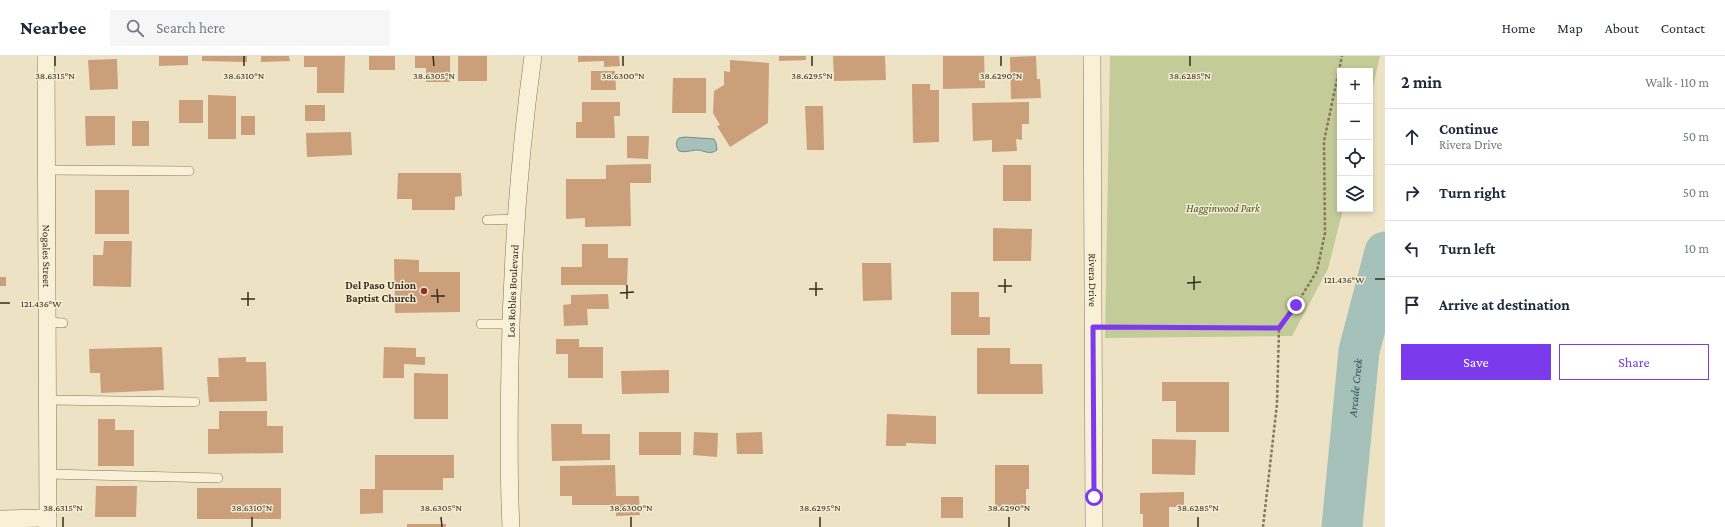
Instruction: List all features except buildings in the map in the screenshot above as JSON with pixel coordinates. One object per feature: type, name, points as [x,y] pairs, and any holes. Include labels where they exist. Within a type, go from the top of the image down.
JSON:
[{"type":"street","name":"Nogales Street","points":[[46,56],[46,170],[55,322],[47,400],[48,523]]},
{"type":"street","name":"Los Robles Boulevard","points":[[511,527],[509,407],[511,324],[516,219],[533,56]]},
{"type":"street","name":"Rivera Drive","points":[[1092,56],[1094,527]]},
{"type":"street","points":[[0,519],[48,523]]},
{"type":"lane","points":[[46,170],[189,171]]},
{"type":"lane","points":[[486,220],[516,219]]},
{"type":"lane","points":[[481,324],[511,324]]},
{"type":"lane","points":[[47,400],[195,402]]},
{"type":"lane","points":[[48,474],[218,478]]},
{"type":"path","points":[[1263,527],[1277,404],[1279,328],[1296,305],[1317,271],[1325,233],[1324,141],[1342,56]]},
{"type":"path","points":[[1093,327],[1279,328]]},
{"type":"green space","name":"Hagginwood Park","points":[[1110,56],[1380,56],[1373,86],[1373,68],[1337,68],[1337,212],[1342,212],[1328,269],[1292,336],[1105,338]]},
{"type":"water","points":[[679,138],[714,139],[717,150],[710,152],[698,150],[684,152],[679,151],[676,143]]},
{"type":"waterway","name":"Arcade Creek","points":[[1342,527],[1359,351],[1385,252]]},
{"type":"place","name":"Del Paso Union Baptist Church","points":[[424,291]]},
{"type":"route","points":[[1094,497],[1093,327],[1279,328],[1296,305]]}]
